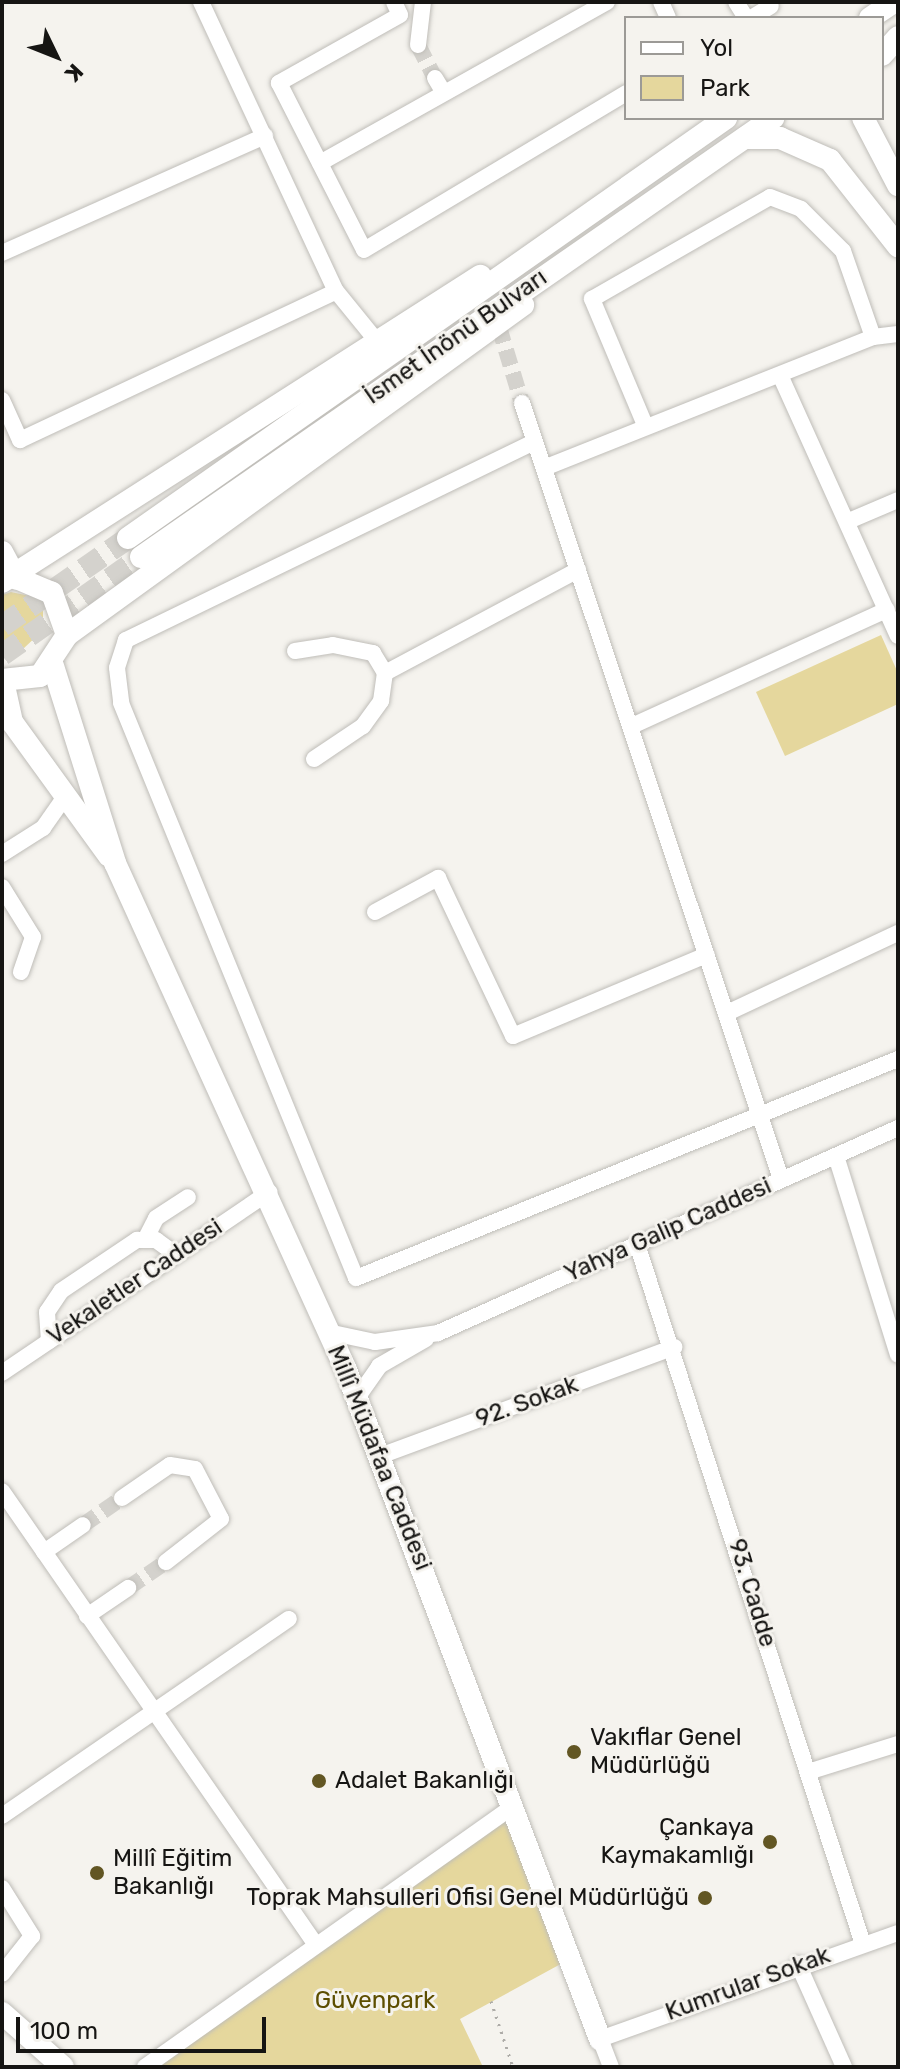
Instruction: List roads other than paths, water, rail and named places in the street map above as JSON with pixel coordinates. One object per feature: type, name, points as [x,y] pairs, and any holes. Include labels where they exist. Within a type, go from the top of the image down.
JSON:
[{"type":"main road","points":[[873,16],[894,2]]},
{"type":"main road","points":[[884,53],[898,37]]},
{"type":"main road","name":"İsmet İnönü Bulvarı","points":[[128,538],[723,120]]},
{"type":"main road","name":"İsmet İnönü Bulvarı","points":[[141,557],[770,120]]},
{"type":"main road","points":[[864,120],[898,185]]},
{"type":"main road","points":[[745,138],[780,138],[830,160],[898,246]]},
{"type":"main road","points":[[9,580],[375,339],[573,226]]},
{"type":"main road","points":[[2,681],[24,682],[53,666],[67,635],[473,348],[586,247]]},
{"type":"main road","points":[[2,552],[9,580]]},
{"type":"main road","points":[[9,580],[52,593],[67,635]]},
{"type":"main road","name":"Millî Müdafaa Caddesi","points":[[53,666],[115,863],[269,1192],[357,1398],[600,2039]]},
{"type":"main road","name":"Millî Müdafaa Caddesi","points":[[2,681],[12,722],[115,863]]},
{"type":"main road","points":[[2,2013],[63,2067]]},
{"type":"street","points":[[201,2],[336,291],[375,339]]},
{"type":"street","points":[[394,2],[400,15],[279,83],[364,250],[624,94]]},
{"type":"street","points":[[418,45],[423,2]]},
{"type":"street","points":[[320,163],[607,2]]},
{"type":"street","points":[[754,16],[774,9]]},
{"type":"street","points":[[435,78],[444,93]]},
{"type":"street","points":[[2,253],[265,136]]},
{"type":"street","points":[[645,425],[592,299],[770,197],[801,209],[843,251],[873,337]]},
{"type":"street","points":[[2,400],[20,440],[336,291]]},
{"type":"street","points":[[544,468],[645,425],[873,337],[898,334]]},
{"type":"street","points":[[780,375],[851,520],[898,636]]},
{"type":"street","points":[[522,403],[781,1179]]},
{"type":"street","points":[[534,442],[126,640],[117,668],[121,703],[356,1278],[898,1059]]},
{"type":"street","points":[[851,520],[898,500]]},
{"type":"street","points":[[385,673],[578,570]]},
{"type":"street","points":[[632,726],[887,610]]},
{"type":"street","points":[[295,651],[333,645],[373,653],[385,673],[381,701],[363,726],[314,759]]},
{"type":"street","points":[[2,854],[43,828],[65,796]]},
{"type":"street","points":[[375,912],[438,878],[513,1036],[707,955]]},
{"type":"street","points":[[2,887],[33,937],[21,972]]},
{"type":"street","points":[[727,1013],[898,933]]},
{"type":"street","name":"Yahya Galip Caddesi","points":[[357,1398],[379,1366],[438,1333],[898,1128]]},
{"type":"street","points":[[836,1156],[898,1355]]},
{"type":"street","name":"Vekaletler Caddesi","points":[[2,1373],[269,1192]]},
{"type":"street","points":[[49,1341],[52,1300],[146,1238],[156,1218],[188,1197]]},
{"type":"street","points":[[146,1238],[175,1254]]},
{"type":"street","name":"93. Cadde","points":[[637,1244],[674,1347],[863,1944]]},
{"type":"street","name":"Yahya Galip Caddesi","points":[[328,1332],[375,1342],[438,1333]]},
{"type":"street","name":"92. Sokak","points":[[380,1456],[674,1347]]},
{"type":"street","points":[[122,1498],[175,1463],[195,1469],[221,1519],[166,1562]]},
{"type":"street","points":[[2,1491],[316,1945]]},
{"type":"street","points":[[44,1552],[83,1525]]},
{"type":"street","points":[[87,1616],[128,1588]]},
{"type":"street","points":[[2,1816],[289,1619]]},
{"type":"street","points":[[808,1772],[898,1744]]},
{"type":"street","points":[[145,2067],[512,1807]]},
{"type":"street","points":[[2,1888],[32,1936],[2,1974]]},
{"type":"street","name":"Kumrular Sokak","points":[[600,2039],[798,1964],[898,1933]]},
{"type":"street","points":[[798,1964],[844,2067]]},
{"type":"street","name":"Millî Müdafaa Caddesi","points":[[600,2039],[611,2067]]},
{"type":"tunnel","points":[[418,45],[435,78]]},
{"type":"tunnel","points":[[499,327],[522,403]]},
{"type":"tunnel","points":[[2,626],[128,538]]},
{"type":"tunnel","points":[[2,655],[141,557]]},
{"type":"tunnel","points":[[83,1525],[122,1498]]},
{"type":"tunnel","points":[[128,1588],[166,1562]]},
{"type":"place","name":"Vakıflar Genel Müdürlüğü","points":[[574,1752]]},
{"type":"place","name":"Adalet Bakanlığı","points":[[319,1781]]},
{"type":"place","name":"Çankaya Kaymakamlığı","points":[[770,1842]]},
{"type":"place","name":"Millî Eğitim Bakanlığı","points":[[97,1873]]},
{"type":"place","name":"Toprak Mahsulleri Ofisi Genel Müdürlüğü","points":[[705,1898]]},
{"type":"park label","name":"Güvenpark","points":[[375,2001]]}]
